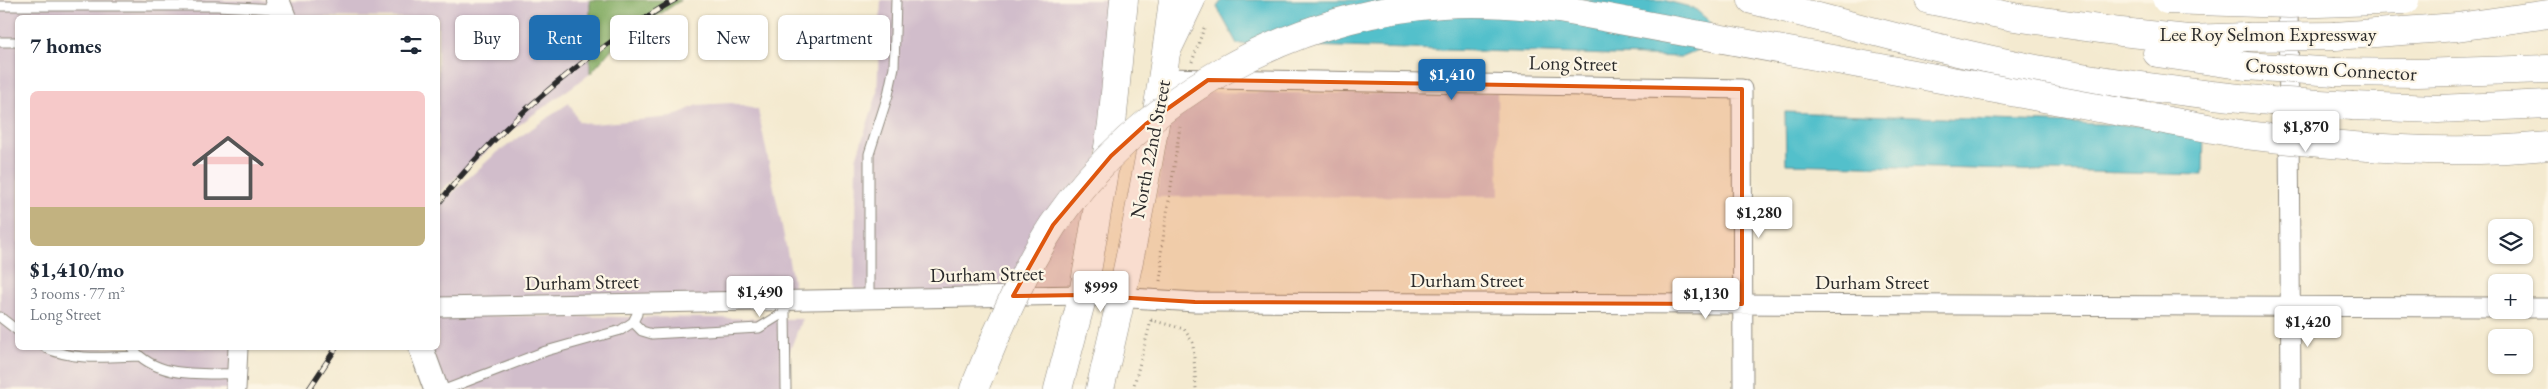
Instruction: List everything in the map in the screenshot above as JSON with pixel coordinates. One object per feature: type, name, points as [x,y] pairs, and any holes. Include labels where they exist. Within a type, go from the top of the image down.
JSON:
[{"type":"main road","name":"North 22nd Street","points":[[1058,389],[1083,295],[1112,124],[1124,0]]},
{"type":"main road","name":"North 22nd Street","points":[[1100,389],[1175,79],[1168,48],[1174,0]]},
{"type":"main road","points":[[1168,48],[1191,0]]},
{"type":"main road","points":[[1752,0],[1960,53],[2053,72],[2148,87],[2270,101],[2353,106],[2438,109],[2548,104]]},
{"type":"main road","name":"Lee Roy Selmon Expressway","points":[[1929,0],[2014,17],[2188,39],[2335,36],[2457,28],[2548,14]]},
{"type":"main road","points":[[2167,0],[2290,4],[2405,0]]},
{"type":"main road","points":[[974,389],[1021,280],[1053,225],[1092,176],[1146,124],[1191,90],[1264,49],[1330,25],[1414,7],[1443,4],[1499,3],[1559,9],[2246,135],[2350,146],[2405,149],[2471,150],[2548,146]]},
{"type":"main road","name":"Crosstown Connector","points":[[2121,32],[2156,53],[2246,66],[2335,72],[2427,73],[2548,69]]},
{"type":"street","points":[[2288,0],[2291,389]]},
{"type":"street","name":"Long Street","points":[[1175,79],[1742,89],[1742,304]]},
{"type":"street","name":"Durham Street","points":[[440,307],[637,303],[785,306],[869,299],[1083,295],[1155,300],[2488,307]]},
{"type":"street","points":[[1742,304],[1743,389]]},
{"type":"street","points":[[2533,308],[2548,308]]},
{"type":"street","points":[[236,381],[238,350]]},
{"type":"street","points":[[423,350],[436,389]]},
{"type":"lane","points":[[869,299],[870,154],[888,95],[894,67],[896,0]]},
{"type":"lane","points":[[0,6],[159,3],[277,9]]},
{"type":"lane","points":[[0,42],[15,42]]},
{"type":"lane","points":[[447,389],[546,351],[621,330],[633,322],[637,314],[637,303]]},
{"type":"lane","points":[[633,322],[642,331],[652,334],[759,328],[785,306]]},
{"type":"lane","points":[[785,306],[786,389]]},
{"type":"lane","points":[[0,317],[15,329]]},
{"type":"lane","points":[[51,350],[89,357],[139,356]]},
{"type":"lane","points":[[134,350],[145,362],[161,369],[236,381]]},
{"type":"path","points":[[1175,79],[1205,24]]},
{"type":"path","points":[[1133,389],[1162,272],[1161,252],[1181,118]]},
{"type":"path","points":[[1151,320],[1184,329],[1193,343],[1196,389]]},
{"type":"highlighted area","points":[[1208,80],[1742,89],[1742,304],[1195,302],[1083,295],[1013,296],[1053,225],[1111,156],[1146,124]]},
{"type":"shaded area","points":[[0,0],[272,0],[266,15],[15,15],[15,350],[234,350],[231,389],[0,389]]},
{"type":"shaded area","points":[[282,0],[590,0],[590,15],[529,15],[529,60],[590,60],[590,74],[509,132],[440,191],[440,15],[288,15]]},
{"type":"shaded area","points":[[881,0],[1123,0],[1075,302],[854,302],[856,159],[877,94],[878,60],[890,60],[890,15],[880,15]]},
{"type":"shaded area","points":[[1173,92],[1436,94],[1497,92],[1499,196],[1156,197]]},
{"type":"shaded area","points":[[569,103],[579,122],[593,124],[672,117],[697,105],[732,103],[758,110],[798,305],[440,303],[440,204],[495,154]]},
{"type":"shaded area","points":[[440,315],[802,319],[785,363],[792,389],[441,389],[426,350],[440,350]]},
{"type":"green space","points":[[590,0],[681,0],[659,15],[610,15],[610,51],[590,74],[590,60],[600,60],[600,15],[590,15]]},
{"type":"water","points":[[1222,0],[1663,0],[1694,8],[1710,22],[1705,47],[1682,57],[1237,44],[1217,7]]},
{"type":"water","points":[[1785,112],[2204,128],[2203,175],[1786,164]]},
{"type":"railway","points":[[440,202],[498,136],[566,75],[652,13],[675,0]]},
{"type":"railway","points":[[309,389],[335,350]]}]
